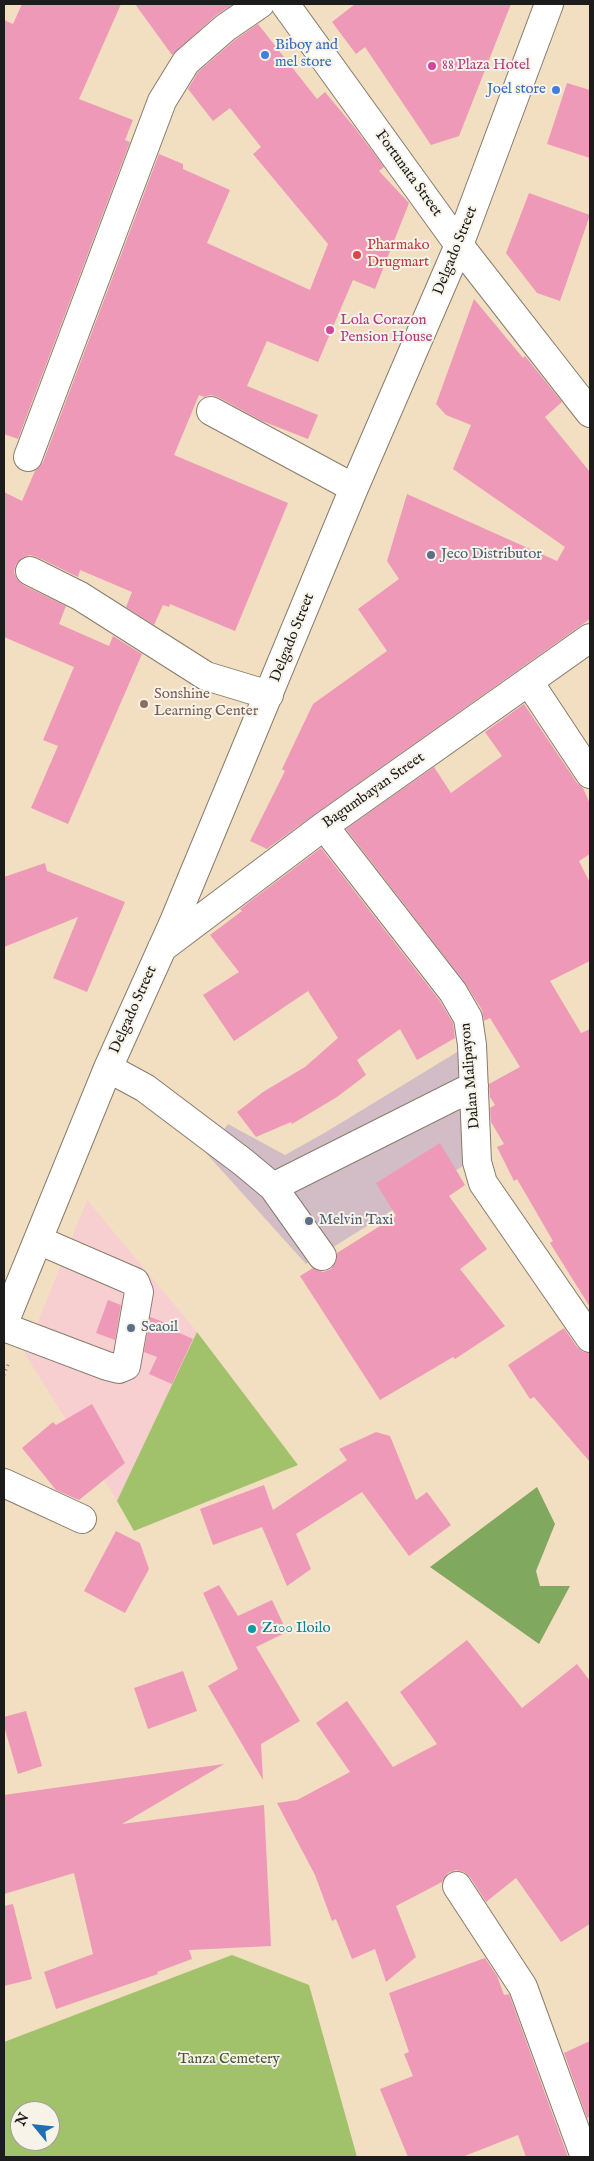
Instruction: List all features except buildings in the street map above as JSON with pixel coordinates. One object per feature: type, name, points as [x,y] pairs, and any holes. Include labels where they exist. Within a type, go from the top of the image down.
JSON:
[{"type":"street","points":[[28,457],[162,101],[186,62],[225,28],[260,4]]},
{"type":"street","name":"Fortunata Street","points":[[285,4],[460,245],[590,413]]},
{"type":"street","name":"Delgado Street","points":[[4,1325],[108,1068],[162,949],[354,488],[460,245],[549,4]]},
{"type":"street","points":[[211,411],[354,488]]},
{"type":"street","points":[[30,570],[80,596],[206,676],[269,695]]},
{"type":"street","name":"Bagumbayan Street","points":[[162,949],[324,826],[590,638]]},
{"type":"street","points":[[529,682],[590,774]]},
{"type":"street","name":"Dalan Malipayon","points":[[324,826],[453,992],[468,1018],[472,1045],[477,1162],[482,1183],[590,1338]]},
{"type":"street","points":[[108,1068],[145,1088],[273,1186],[322,1256]]},
{"type":"street","points":[[273,1186],[474,1086]]},
{"type":"street","points":[[4,1325],[107,1366],[119,1369],[126,1366],[139,1292],[135,1282],[38,1240]]},
{"type":"street","points":[[4,1483],[82,1519]]},
{"type":"street","points":[[457,1886],[523,1987],[585,2157]]},
{"type":"shaded area","points":[[467,1046],[468,1163],[306,1264],[206,1153],[228,1124],[285,1155]]},
{"type":"shaded area","points":[[87,1200],[197,1332],[117,1501],[25,1354]]},
{"type":"green space","points":[[197,1332],[298,1465],[134,1531],[117,1501]]},
{"type":"green space","points":[[537,1487],[555,1524],[536,1571],[540,1586],[570,1586],[539,1644],[430,1567]]},
{"type":"green space","name":"Tanza Cemetery","points":[[232,1955],[309,1985],[357,2157],[4,2157],[4,2042]]},
{"type":"place","name":"Biboy and mel store","points":[[265,55]]},
{"type":"place","name":"88 Plaza Hotel","points":[[432,66]]},
{"type":"place","name":"Joel store","points":[[556,90]]},
{"type":"place","name":"Pharmako Drugmart","points":[[357,255]]},
{"type":"place","name":"Lola Corazon Pension House","points":[[330,330]]},
{"type":"place","name":"Jeco Distributor","points":[[431,555]]},
{"type":"place","name":"Sonshine Learning Center","points":[[144,704]]},
{"type":"place","name":"Melvin Taxi","points":[[309,1221]]},
{"type":"place","name":"Seaoil","points":[[131,1328]]},
{"type":"place","name":"Z100 Iloilo","points":[[252,1629]]}]
